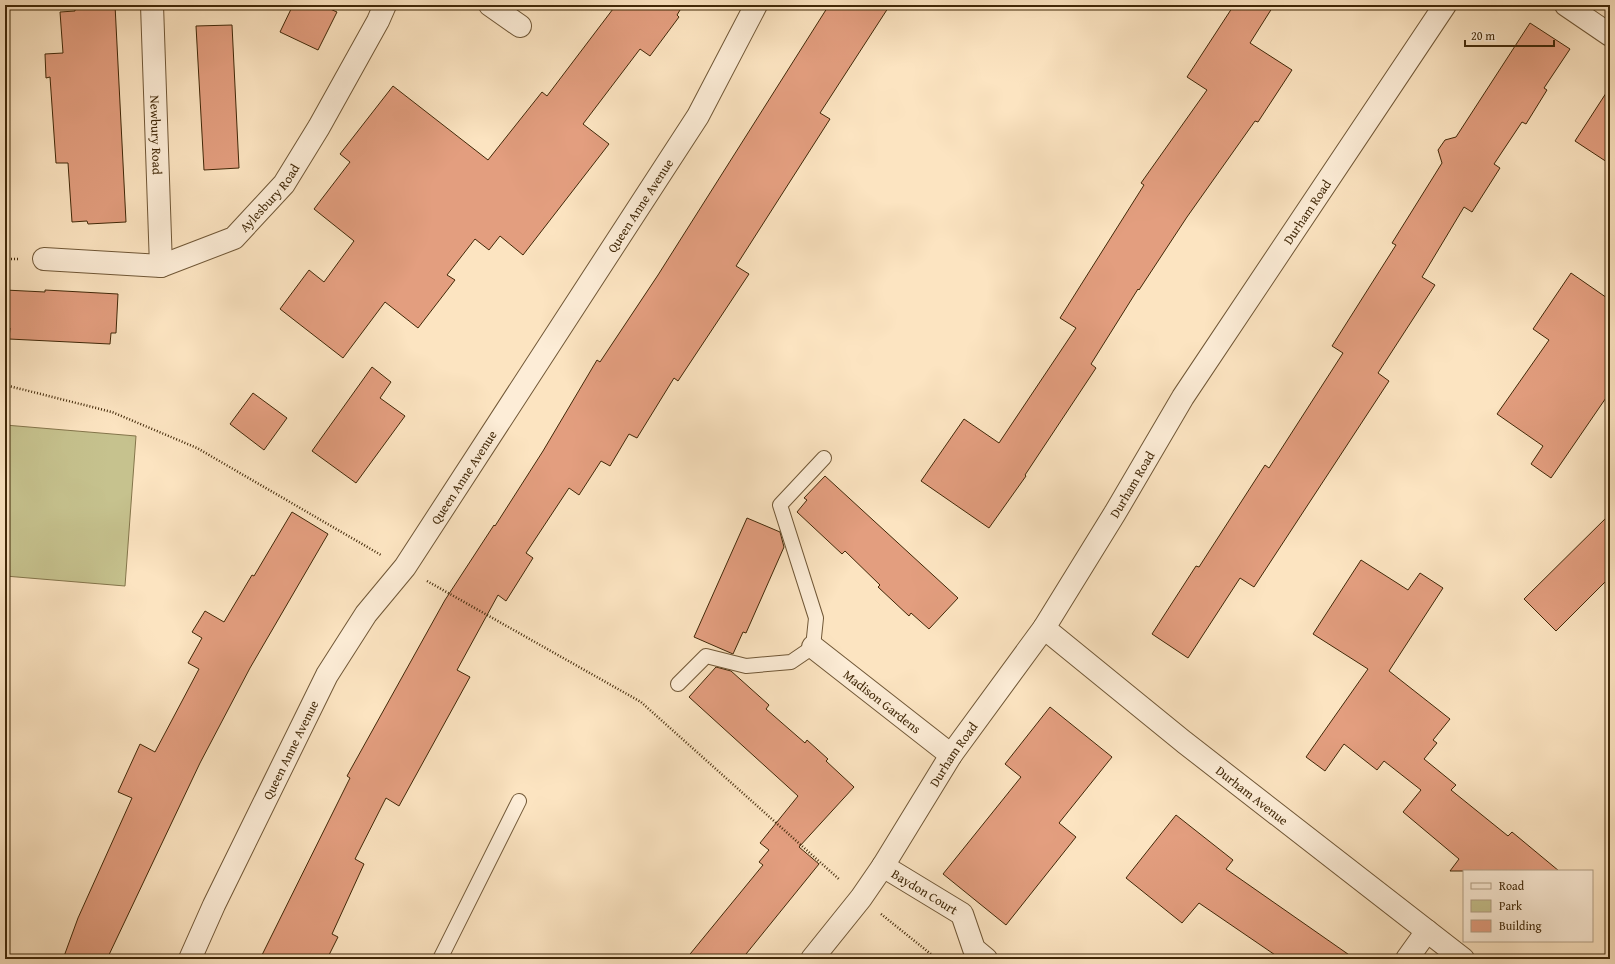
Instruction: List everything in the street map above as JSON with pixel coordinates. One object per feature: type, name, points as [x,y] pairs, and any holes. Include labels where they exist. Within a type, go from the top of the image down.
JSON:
[{"type":"street","name":"Newbury Road","points":[[152,5],[161,266]]},
{"type":"street","name":"Aylesbury Road","points":[[44,259],[161,266],[234,238],[284,184],[330,107],[378,21],[385,5]]},
{"type":"street","points":[[490,5],[520,26]]},
{"type":"street","name":"Queen Anne Avenue","points":[[190,959],[214,906],[327,675],[366,614],[405,567],[698,116],[756,5]]},
{"type":"street","name":"Durham Road","points":[[812,959],[861,898],[883,866],[951,755],[1044,628],[1116,513],[1183,397],[1445,5]]},
{"type":"street","points":[[1566,5],[1610,35]]},
{"type":"street","name":"Durham Avenue","points":[[1044,628],[1190,747],[1463,959]]},
{"type":"street","name":"Madison Gardens","points":[[813,647],[951,755]]},
{"type":"street","name":"Baydon Court","points":[[883,866],[962,914],[974,949],[986,959]]},
{"type":"street","points":[[1407,959],[1427,931]]},
{"type":"lane","points":[[678,684],[706,656],[746,666],[791,662],[813,647],[816,618],[780,505],[824,458]]},
{"type":"lane","points":[[440,959],[519,801]]},
{"type":"path","points":[[5,385],[112,412],[197,448],[372,550],[405,567],[426,581],[641,702],[861,898],[937,959]]},
{"type":"green space","points":[[5,425],[136,436],[125,586],[5,576]]},
{"type":"building","points":[[75,5],[115,5],[126,222],[88,224],[87,221],[72,222],[68,163],[56,163],[50,77],[46,78],[45,54],[63,53],[60,12],[75,11]]},
{"type":"building","points":[[293,5],[321,5],[337,12],[318,50],[280,32]]},
{"type":"building","points":[[616,5],[683,5],[677,15],[679,17],[650,56],[640,49],[583,124],[609,144],[523,255],[500,236],[489,250],[475,239],[447,275],[455,280],[418,328],[385,302],[343,358],[280,309],[309,270],[324,282],[354,241],[314,209],[350,162],[340,154],[393,86],[488,160],[542,92],[547,96]]},
{"type":"building","points":[[829,5],[890,5],[820,113],[830,119],[736,266],[749,274],[678,381],[674,378],[637,438],[629,434],[610,466],[601,461],[579,495],[569,488],[526,553],[533,558],[506,601],[498,595],[457,670],[470,677],[399,806],[386,798],[355,859],[364,864],[332,934],[338,937],[327,959],[260,959],[350,778],[347,776],[445,600],[543,451],[597,360],[600,362],[658,275]]},
{"type":"building","points":[[1234,5],[1274,5],[1250,43],[1292,70],[1258,122],[1255,121],[1187,217],[1139,290],[1138,289],[1091,364],[1096,368],[1025,475],[1026,476],[989,528],[921,481],[964,419],[999,443],[1076,328],[1060,318],[1144,185],[1141,183],[1207,90],[1187,77]]},
{"type":"building","points":[[1530,23],[1570,49],[1544,88],[1547,90],[1526,124],[1522,122],[1494,164],[1500,168],[1472,212],[1464,207],[1422,277],[1435,285],[1378,373],[1389,381],[1254,587],[1240,578],[1188,658],[1152,634],[1196,566],[1199,567],[1265,465],[1269,468],[1343,353],[1332,346],[1396,245],[1392,243],[1442,163],[1438,150],[1445,140],[1456,137]]},
{"type":"building","points":[[232,25],[239,168],[204,170],[196,26]]},
{"type":"building","points":[[1610,87],[1610,164],[1575,141]]},
{"type":"building","points":[[1571,273],[1610,300],[1610,392],[1551,478],[1531,464],[1543,446],[1497,414],[1549,340],[1533,329]]},
{"type":"building","points":[[5,290],[45,292],[45,290],[118,294],[116,333],[111,333],[110,344],[9,339],[10,328],[5,328]]},
{"type":"building","points":[[372,367],[391,382],[380,398],[405,416],[356,483],[312,451]]},
{"type":"building","points":[[253,393],[287,418],[264,450],[230,424]]},
{"type":"building","points":[[825,476],[958,598],[929,629],[911,613],[909,616],[878,587],[880,585],[845,551],[842,554],[797,512],[807,500],[804,498]]},
{"type":"building","points":[[292,512],[328,534],[250,668],[200,763],[107,959],[63,959],[78,918],[132,798],[118,792],[140,744],[155,752],[199,669],[188,663],[202,638],[192,632],[205,611],[224,622],[252,575],[254,576]]},
{"type":"building","points":[[1610,514],[1610,577],[1556,631],[1524,599]]},
{"type":"building","points":[[747,518],[780,532],[784,547],[746,633],[743,632],[733,654],[694,637]]},
{"type":"building","points":[[1361,560],[1408,590],[1420,573],[1443,588],[1389,671],[1450,719],[1433,740],[1437,743],[1424,759],[1456,785],[1451,790],[1508,836],[1512,832],[1558,870],[1450,871],[1459,859],[1403,812],[1421,790],[1384,761],[1377,770],[1344,744],[1325,771],[1306,757],[1368,669],[1313,634]]},
{"type":"building","points":[[716,667],[731,671],[769,705],[766,709],[805,743],[807,740],[828,759],[826,761],[854,787],[799,847],[819,864],[742,959],[686,959],[763,865],[759,862],[769,850],[760,843],[798,796],[689,697]]},
{"type":"building","points":[[1050,707],[1112,757],[1059,823],[1076,837],[1006,925],[943,874],[1021,777],[1005,764]]},
{"type":"building","points":[[1176,815],[1233,860],[1226,869],[1355,959],[1281,959],[1199,903],[1182,923],[1126,878]]}]
